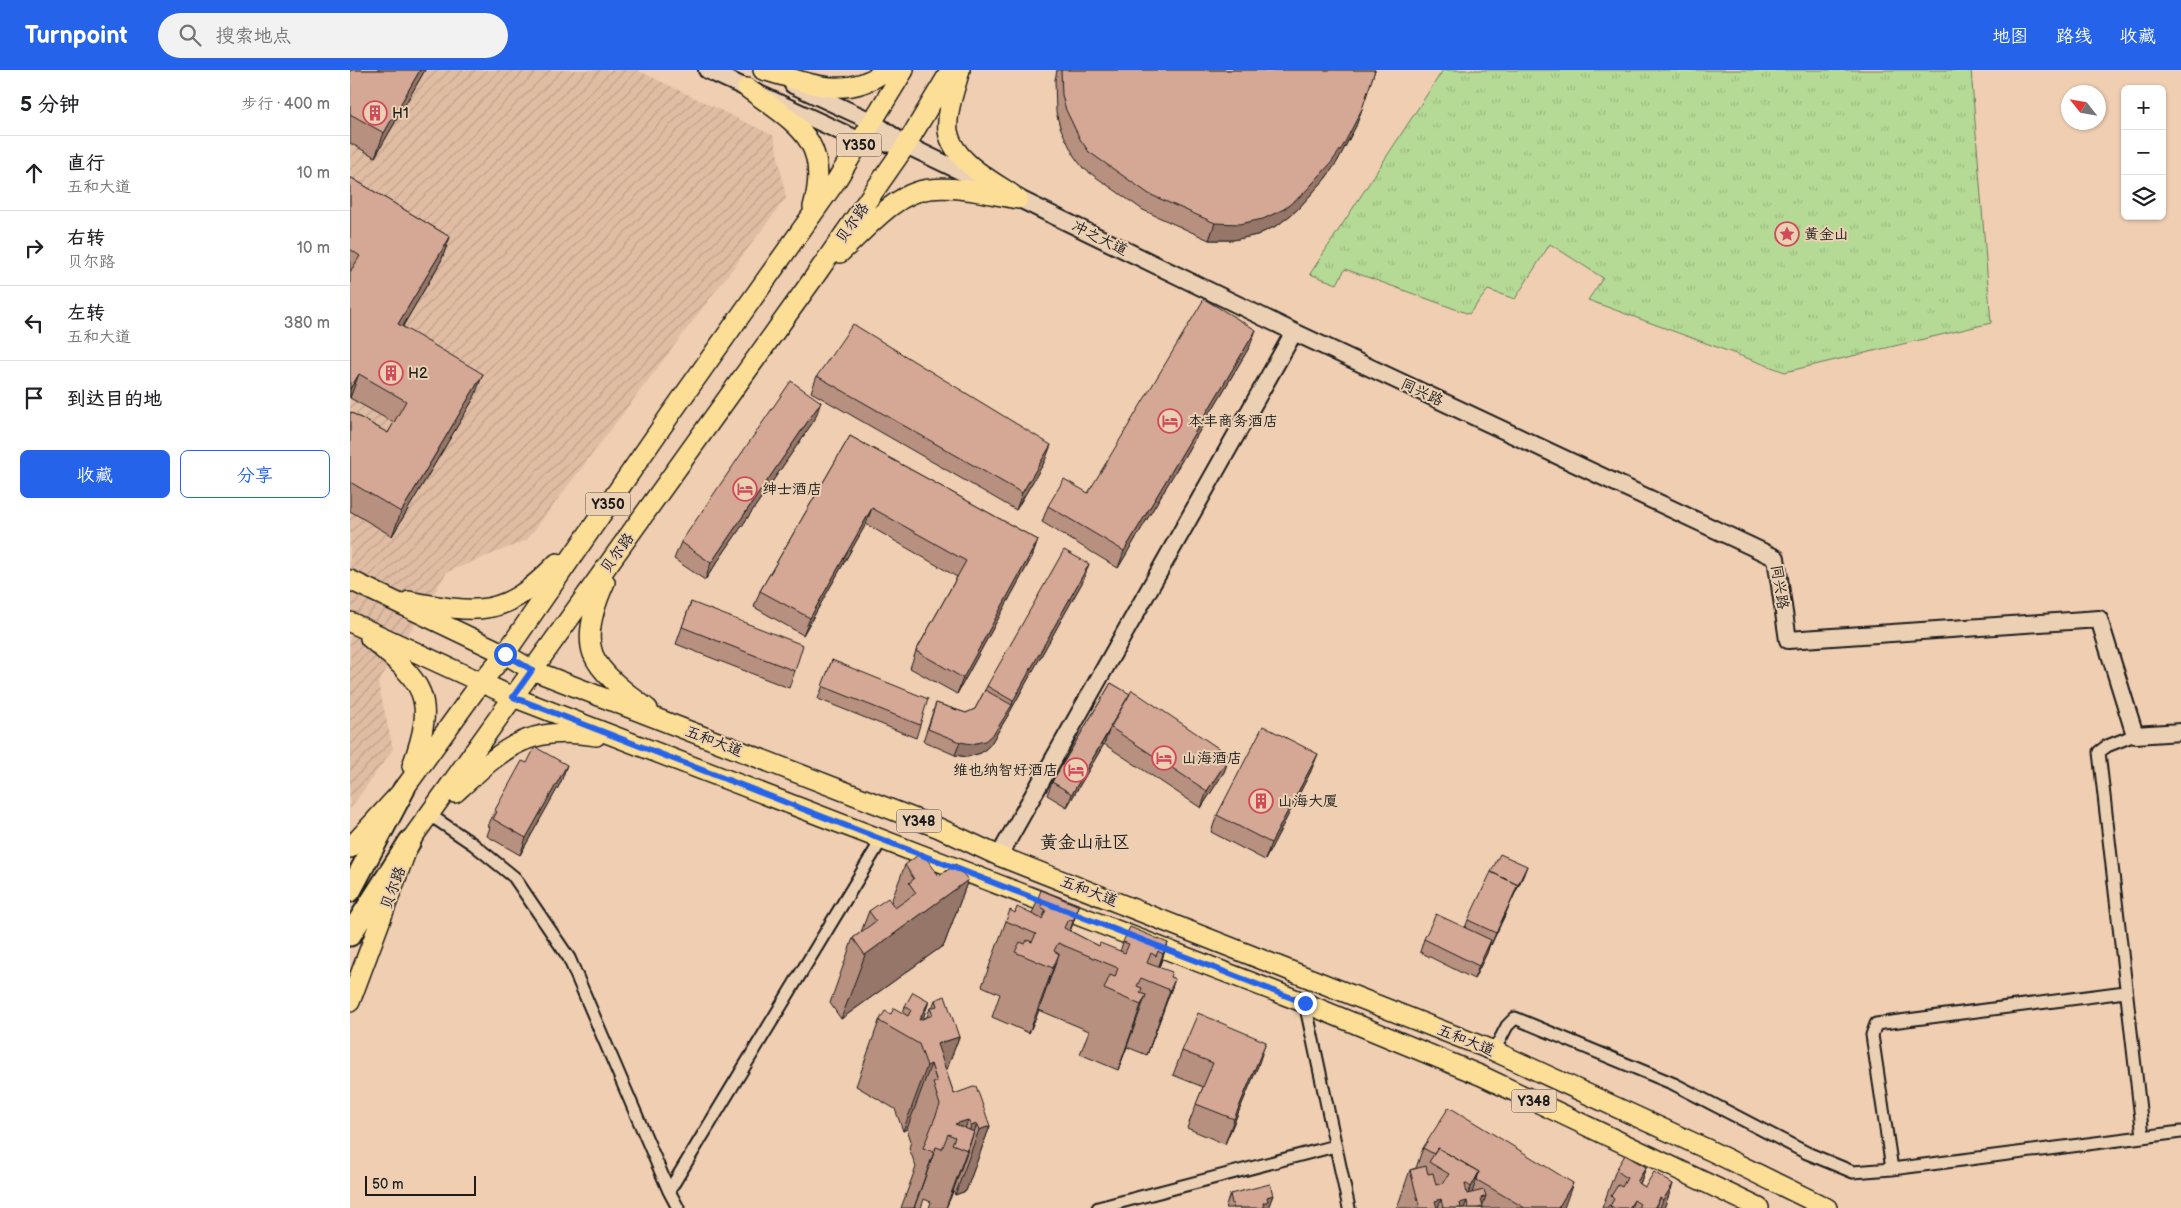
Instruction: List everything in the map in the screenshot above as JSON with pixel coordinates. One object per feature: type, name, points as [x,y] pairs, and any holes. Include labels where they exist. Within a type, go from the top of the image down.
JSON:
[{"type":"highway","points":[[350,891],[404,788]]},
{"type":"highway","points":[[350,935],[410,841]]},
{"type":"main road","points":[[762,70],[831,88],[850,88],[875,79],[886,70]]},
{"type":"main road","name":"Y350","points":[[350,848],[404,788],[482,681],[505,654],[810,217],[861,141],[904,70]]},
{"type":"main road","name":"贝尔路","points":[[350,1002],[410,841],[815,276],[906,145],[950,70]]},
{"type":"main road","points":[[960,70],[950,111],[948,132],[959,154],[1018,199]]},
{"type":"main road","points":[[746,88],[801,128],[816,154],[818,188],[810,217]]},
{"type":"main road","points":[[815,276],[889,209],[903,199],[920,192],[928,189],[954,188],[1018,199]]},
{"type":"main road","points":[[384,596],[470,610],[498,607],[516,598],[541,579],[596,522]]},
{"type":"main road","points":[[619,550],[595,604],[591,635],[593,654],[617,683],[660,720]]},
{"type":"main road","name":"五和大道","points":[[350,580],[505,654],[532,670],[939,828],[999,856],[1494,1051],[1709,1150],[1827,1208]]},
{"type":"main road","points":[[352,623],[407,669],[419,686],[425,707],[422,738],[404,788]]},
{"type":"main road","name":"五和大道","points":[[352,623],[482,681],[513,697],[1305,1003],[1482,1076],[1760,1208]]},
{"type":"main road","points":[[430,815],[516,742],[541,735],[572,732],[633,742]]},
{"type":"street","name":"冲之大道","points":[[707,70],[861,141],[906,145]]},
{"type":"street","name":"冲之大道","points":[[762,70],[873,122],[906,145],[1294,332]]},
{"type":"street","name":"同兴路","points":[[1294,332],[1776,558],[1788,640],[2099,619],[2135,735]]},
{"type":"street","points":[[999,856],[1294,332]]},
{"type":"street","points":[[2143,1136],[2133,1031],[2125,992],[2099,752],[2107,746],[2135,735],[2181,732]]},
{"type":"street","points":[[430,815],[473,844],[514,877],[568,958],[678,1208]]},
{"type":"street","points":[[669,1191],[882,838]]},
{"type":"street","points":[[1892,1169],[1872,1035],[1876,1024],[2125,992]]},
{"type":"street","points":[[1305,1003],[1349,1208]]},
{"type":"street","points":[[1494,1051],[1507,1026],[1514,1018],[1674,1084],[1807,1153],[1852,1172],[1892,1169],[2181,1132]]},
{"type":"street","points":[[1098,1208],[1336,1146]]},
{"type":"shaded area","points":[[350,70],[637,70],[774,136],[786,198],[527,540],[447,572],[378,683],[393,749],[350,809]]},
{"type":"green space","points":[[1443,70],[1971,70],[1991,323],[1785,372],[1588,300],[1603,278],[1550,244],[1515,299],[1488,290],[1469,314],[1345,269],[1337,284],[1310,274]]},
{"type":"building","name":"H1","points":[[350,70],[420,70],[384,133],[350,114]]},
{"type":"building","points":[[1061,70],[1375,70],[1362,109],[1343,146],[1331,163],[1303,194],[1284,209],[1263,219],[1239,224],[1215,223],[1149,194],[1089,152],[1080,139],[1066,110],[1062,95]]},
{"type":"building","name":"H2","points":[[350,177],[450,237],[398,324],[483,374],[401,512],[350,482],[350,412],[388,433],[406,401],[359,374],[350,389],[350,272],[360,256],[350,249]]},
{"type":"building","name":"本丰商务酒店","points":[[1204,299],[1256,330],[1124,551],[1048,506],[1064,479],[1088,493]]},
{"type":"building","points":[[853,324],[1051,445],[1022,493],[817,376]]},
{"type":"building","name":"绅士酒店","points":[[791,381],[821,402],[711,563],[681,542]]},
{"type":"building","points":[[850,436],[1038,540],[963,678],[916,651],[966,561],[872,508],[810,618],[760,591]]},
{"type":"building","points":[[1064,550],[1089,564],[1013,701],[987,686]]},
{"type":"building","points":[[691,602],[803,645],[795,671],[682,627]]},
{"type":"building","points":[[832,660],[928,699],[920,725],[822,686]]},
{"type":"building","name":"维也纳智好酒店","points":[[1111,683],[1130,694],[1072,794],[1052,782]]},
{"type":"building","points":[[985,690],[1012,705],[995,732],[985,741],[972,744],[960,742],[928,729],[936,703],[966,713],[975,709]]},
{"type":"building","points":[[1132,690],[1230,756],[1207,791],[1110,727]]},
{"type":"building","name":"山海大厦","points":[[1263,726],[1318,754],[1271,843],[1217,815]]},
{"type":"building","points":[[535,747],[567,765],[526,838],[493,819],[497,812],[495,810],[522,761],[527,763]]},
{"type":"building","points":[[922,852],[939,876],[956,864],[968,880],[865,955],[853,938],[876,921],[869,911],[888,898],[895,908],[916,893],[909,883],[914,879],[905,865]]},
{"type":"building","points":[[1500,854],[1527,866],[1518,885],[1491,872]]},
{"type":"building","points":[[1491,872],[1518,885],[1496,933],[1468,920]]},
{"type":"building","points":[[1041,890],[1079,906],[1073,921],[1068,919],[1064,928],[1099,946],[1100,943],[1125,953],[1129,944],[1123,942],[1130,927],[1168,943],[1163,954],[1158,951],[1156,956],[1151,953],[1147,963],[1172,972],[1170,977],[1175,979],[1170,990],[1141,978],[1137,986],[1142,988],[1140,993],[1146,995],[1141,1005],[1104,989],[1110,975],[1115,977],[1118,968],[1058,943],[1054,951],[1059,954],[1053,968],[1015,952],[1020,942],[1025,944],[1027,940],[1032,942],[1036,934],[1006,921],[1010,910],[1015,913],[1017,907],[1042,919],[1046,910],[1041,907],[1042,903],[1037,901]]},
{"type":"building","points":[[1436,914],[1491,940],[1479,966],[1424,939]]},
{"type":"building","points":[[913,992],[929,1001],[919,1020],[933,1015],[930,1008],[937,1006],[935,1000],[945,996],[959,1037],[937,1044],[954,1094],[976,1086],[990,1126],[979,1130],[977,1124],[971,1126],[968,1120],[955,1124],[974,1132],[967,1150],[952,1144],[955,1137],[948,1134],[942,1149],[936,1147],[934,1152],[923,1148],[940,1105],[933,1083],[937,1082],[931,1064],[927,1066],[919,1044],[879,1021],[885,1011],[891,1014],[894,1008],[908,1016],[911,1010],[905,1006]]},
{"type":"building","points":[[1198,1013],[1266,1042],[1234,1119],[1196,1104],[1213,1063],[1182,1051]]},
{"type":"building","points":[[1449,1107],[1573,1183],[1558,1208],[1525,1208],[1477,1180],[1479,1172],[1438,1148],[1434,1154],[1423,1148]]},
{"type":"building","points":[[1438,1148],[1479,1172],[1471,1187],[1465,1183],[1467,1194],[1484,1190],[1486,1196],[1481,1198],[1483,1207],[1468,1208],[1467,1201],[1460,1203],[1461,1208],[1443,1208],[1441,1199],[1435,1201],[1437,1208],[1420,1208],[1410,1170],[1426,1166],[1428,1174],[1433,1173],[1436,1185],[1443,1183],[1449,1174],[1429,1162]]},
{"type":"building","points":[[1625,1155],[1646,1167],[1637,1182],[1645,1187],[1654,1172],[1673,1184],[1663,1200],[1660,1198],[1654,1208],[1638,1208],[1640,1204],[1634,1200],[1629,1208],[1614,1208],[1610,1206],[1614,1199],[1611,1196],[1618,1185],[1622,1187],[1627,1178],[1616,1170]]},
{"type":"building","points":[[1270,1184],[1273,1195],[1267,1197],[1268,1201],[1263,1203],[1264,1208],[1233,1208],[1230,1194]]},
{"type":"place","name":"H1","points":[[375,113]]},
{"type":"place","name":"黄金山","points":[[1787,234]]},
{"type":"place","name":"H2","points":[[391,373]]},
{"type":"place","name":"本丰商务酒店","points":[[1170,421]]},
{"type":"place","name":"绅士酒店","points":[[745,489]]},
{"type":"place","name":"山海酒店","points":[[1164,758]]},
{"type":"place","name":"维也纳智好酒店","points":[[1076,770]]},
{"type":"place","name":"山海大厦","points":[[1261,801]]},
{"type":"district","name":"黄金山社区","points":[[1085,842]]},
{"type":"route","points":[[505,654],[532,670],[513,697],[929,856],[1305,1003]]}]
